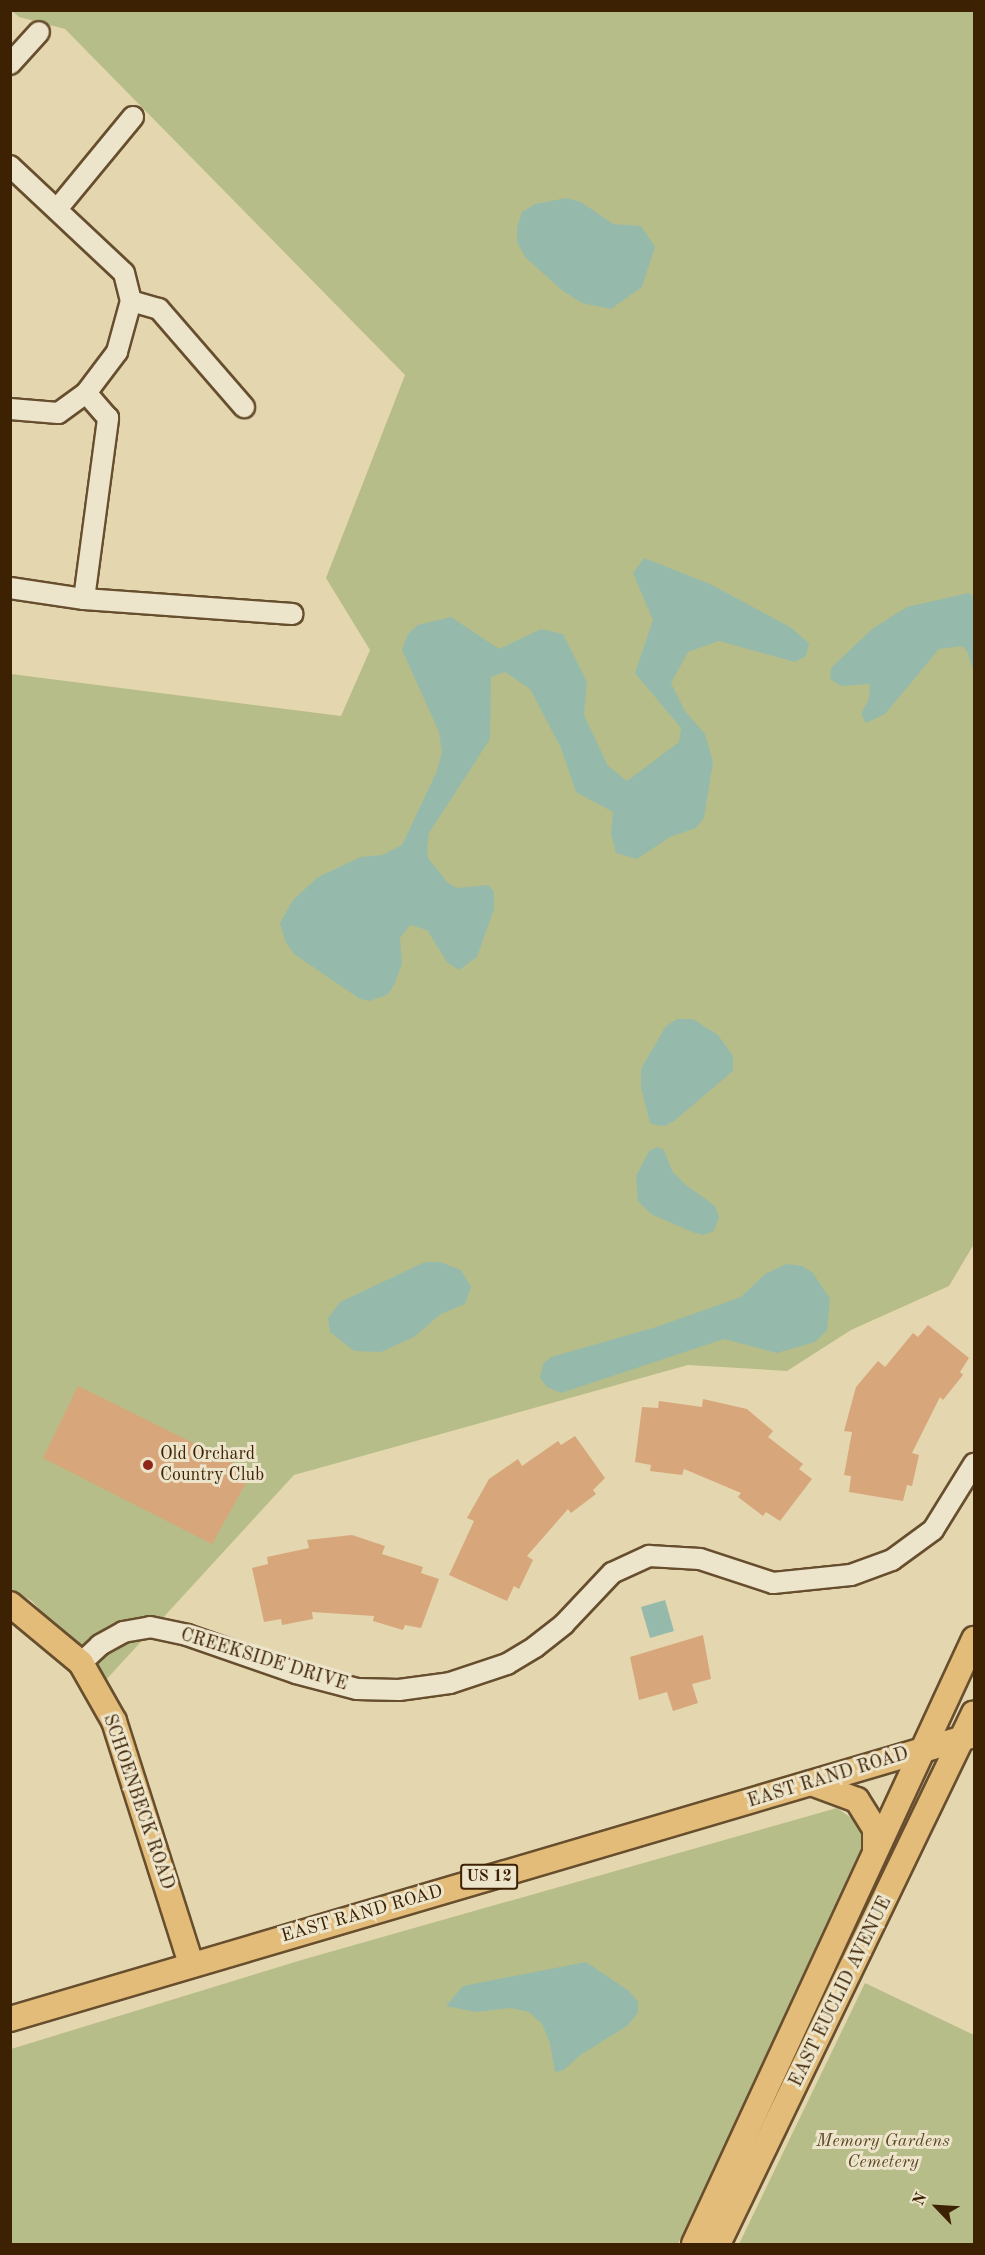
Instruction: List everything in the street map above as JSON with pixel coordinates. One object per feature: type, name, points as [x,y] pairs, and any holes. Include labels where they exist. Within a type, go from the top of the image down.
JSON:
[{"type":"main road","name":"SCHOENBECK ROAD","points":[[10,1604],[81,1663],[114,1721],[191,1964]]},
{"type":"main road","name":"EAST EUCLID AVENUE","points":[[694,2244],[921,1750],[975,1639]]},
{"type":"main road","name":"EAST EUCLID AVENUE","points":[[718,2244],[969,1736],[975,1713]]},
{"type":"main road","name":"US 12","points":[[921,1750],[969,1736]]},
{"type":"main road","name":"EAST RAND ROAD","points":[[10,2019],[921,1750]]},
{"type":"main road","points":[[811,1783],[857,1800],[875,1829],[875,1853]]},
{"type":"street","points":[[10,64],[39,32]]},
{"type":"street","points":[[58,208],[133,117]]},
{"type":"street","points":[[10,166],[58,208],[124,273],[131,301],[117,352],[86,393],[58,413],[10,410]]},
{"type":"street","points":[[131,301],[159,309],[244,407]]},
{"type":"street","points":[[84,599],[108,418],[86,393]]},
{"type":"street","points":[[10,588],[84,599],[292,614]]},
{"type":"street","name":"CREEKSIDE DRIVE","points":[[81,1663],[100,1645],[123,1632],[150,1627],[187,1635],[296,1673],[357,1689],[399,1690],[450,1683],[507,1664],[535,1647],[564,1624],[612,1573],[649,1556],[700,1558],[773,1583],[851,1575],[892,1560],[933,1530],[975,1464]]},
{"type":"green space","name":"Old Orchard Country Club","points":[[12,11],[974,11],[974,1244],[949,1286],[851,1330],[787,1371],[688,1365],[294,1475],[104,1682],[32,1601],[11,1589],[11,674],[341,716],[370,650],[326,578],[405,375],[65,29],[19,17]]},
{"type":"green space","points":[[837,1808],[857,1822],[865,1840],[678,2244],[11,2244],[11,2049],[305,1959]]},
{"type":"green space","name":"Memory Gardens Cemetery","points":[[865,1983],[974,2035],[974,2244],[739,2244]]},
{"type":"shaded area","points":[[566,198],[581,202],[613,224],[641,226],[655,247],[642,287],[611,309],[582,303],[563,291],[525,257],[517,242],[517,228],[522,212],[535,204]]},
{"type":"shaded area","points":[[644,558],[710,584],[790,627],[809,643],[806,656],[795,662],[719,641],[688,652],[671,683],[685,711],[705,734],[713,762],[704,818],[696,828],[670,837],[637,859],[616,853],[611,834],[613,812],[576,792],[561,748],[530,689],[505,672],[491,677],[490,739],[429,833],[427,849],[428,858],[448,883],[457,888],[488,885],[494,892],[494,909],[477,957],[459,970],[447,962],[427,930],[410,925],[400,938],[402,964],[394,985],[387,995],[369,1001],[360,999],[294,954],[285,941],[280,923],[293,900],[318,877],[361,857],[382,855],[402,845],[437,771],[442,752],[439,732],[402,650],[408,634],[418,625],[451,617],[499,649],[541,629],[563,634],[587,682],[584,715],[608,766],[627,781],[679,742],[681,728],[635,673],[653,620],[633,573]]},
{"type":"shaded area","points":[[968,593],[974,596],[974,673],[967,651],[962,646],[939,649],[885,714],[866,723],[861,714],[869,699],[870,684],[841,686],[830,679],[831,668],[872,629],[907,607]]},
{"type":"shaded area","points":[[677,1019],[693,1019],[718,1035],[733,1056],[733,1071],[674,1121],[665,1126],[655,1125],[650,1123],[641,1087],[641,1069],[666,1026]]},
{"type":"shaded area","points":[[657,1147],[664,1150],[672,1171],[686,1185],[715,1206],[719,1217],[714,1231],[703,1235],[692,1232],[651,1214],[638,1201],[636,1176],[649,1151]]},
{"type":"shaded area","points":[[425,1262],[440,1262],[461,1270],[471,1287],[465,1304],[441,1314],[414,1337],[381,1352],[354,1351],[330,1332],[328,1318],[340,1302]]},
{"type":"shaded area","points":[[786,1264],[802,1266],[813,1273],[830,1299],[827,1330],[815,1342],[777,1353],[724,1339],[561,1393],[547,1387],[540,1378],[543,1364],[551,1357],[656,1327],[741,1297],[765,1274]]},
{"type":"shaded area","points":[[665,1600],[674,1631],[650,1638],[641,1607]]},
{"type":"shaded area","points":[[586,1962],[629,1991],[638,2002],[638,2013],[627,2026],[579,2056],[564,2070],[555,2072],[550,2043],[542,2024],[529,2012],[511,2008],[475,2012],[446,2006],[463,1986]]},
{"type":"building","points":[[928,1325],[969,1358],[960,1372],[963,1375],[943,1400],[940,1397],[912,1453],[919,1455],[912,1486],[907,1485],[903,1501],[849,1492],[851,1476],[844,1475],[852,1432],[844,1431],[856,1387],[878,1361],[885,1367],[913,1333],[918,1337]]},
{"type":"building","name":"Old Orchard Country Club","points":[[78,1386],[252,1472],[212,1544],[43,1458]]},
{"type":"building","points":[[703,1399],[747,1409],[773,1431],[768,1437],[803,1464],[799,1469],[812,1479],[780,1521],[766,1512],[763,1516],[738,1497],[741,1493],[684,1469],[682,1475],[650,1471],[651,1465],[635,1462],[642,1407],[658,1408],[659,1401],[702,1407]]},
{"type":"building","points":[[575,1436],[605,1478],[593,1490],[596,1494],[571,1513],[568,1509],[527,1556],[533,1560],[519,1589],[514,1586],[507,1601],[449,1575],[474,1521],[467,1518],[489,1479],[518,1459],[522,1466],[558,1441],[561,1445]]},
{"type":"building","points":[[352,1535],[385,1546],[382,1554],[423,1567],[421,1573],[439,1579],[421,1628],[405,1625],[403,1630],[373,1621],[374,1616],[312,1612],[313,1619],[282,1625],[281,1619],[264,1622],[252,1568],[268,1564],[267,1557],[309,1548],[307,1540]]},
{"type":"building","points":[[703,1635],[711,1679],[692,1684],[698,1703],[673,1711],[667,1692],[639,1700],[630,1657]]},
{"type":"place","name":"Old Orchard Country Club","points":[[148,1465]]}]
